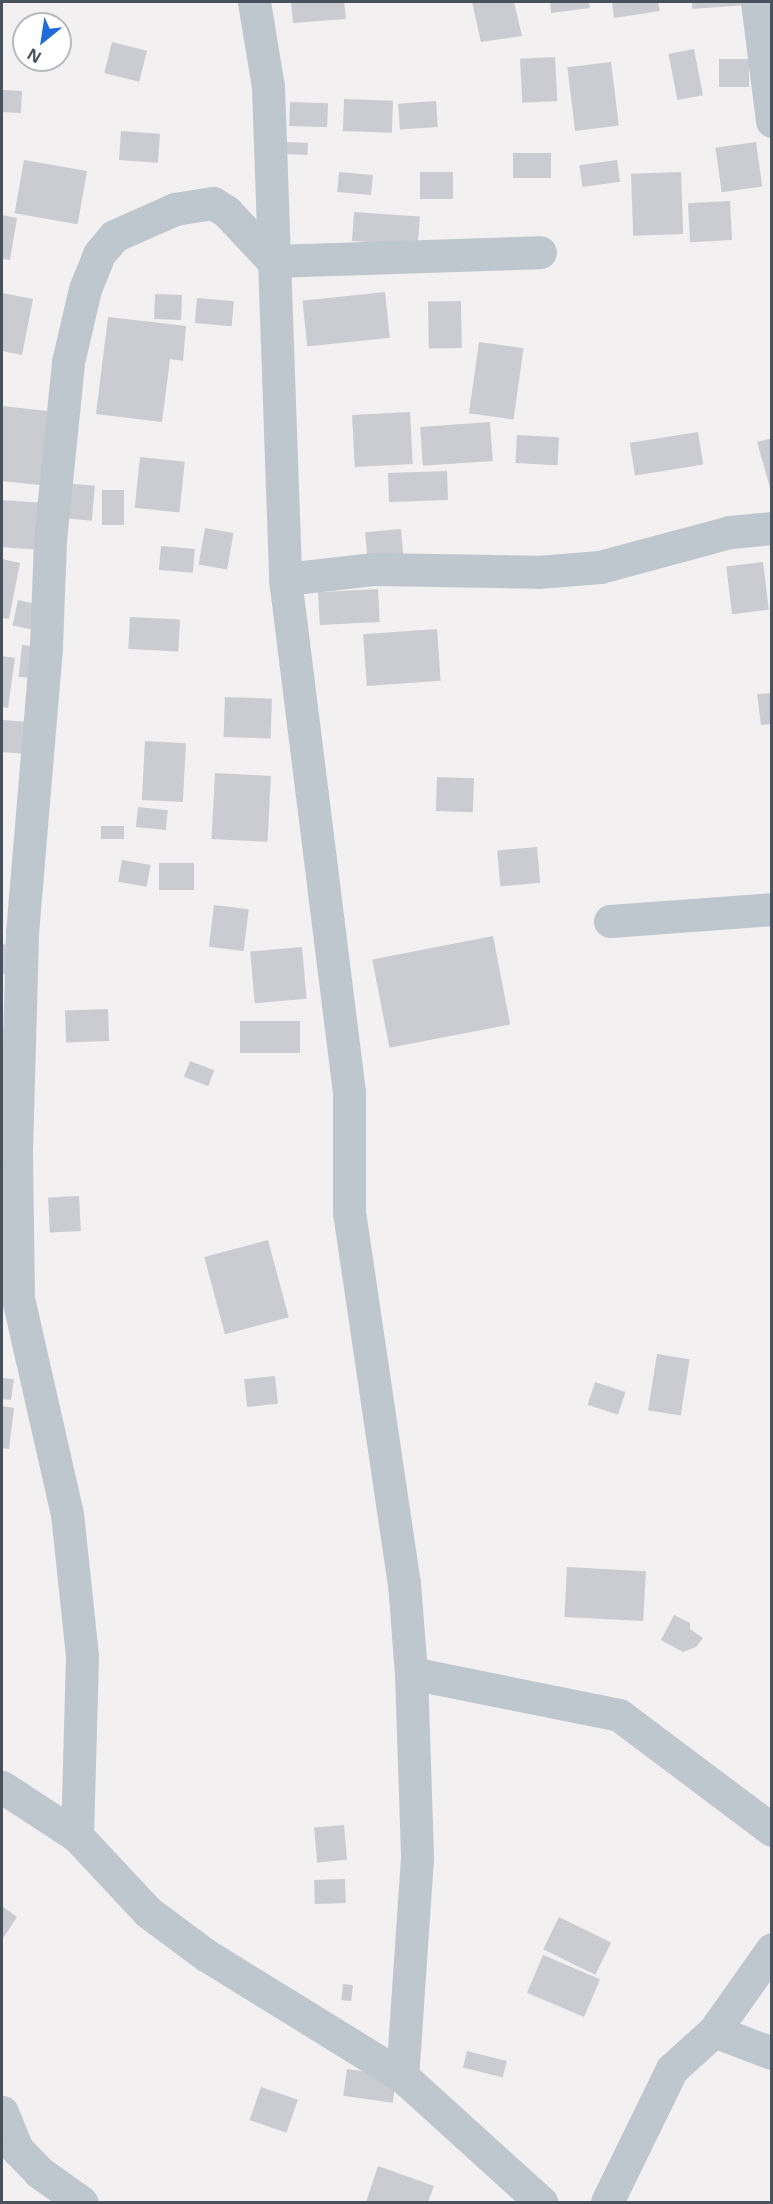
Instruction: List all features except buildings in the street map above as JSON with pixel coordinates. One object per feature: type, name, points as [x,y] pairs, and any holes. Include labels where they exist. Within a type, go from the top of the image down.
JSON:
[{"type":"street","points":[[254,2],[268,87],[285,579],[349,1092],[349,1212],[404,1583],[411,1672],[417,1858],[402,2076]]},
{"type":"street","points":[[757,2],[771,121]]},
{"type":"street","points":[[76,1836],[82,1656],[67,1514],[18,1298],[16,1150],[23,922],[46,645],[50,540],[68,362],[99,254],[114,236],[138,223],[175,209],[213,203],[226,211],[273,261],[540,252]]},
{"type":"street","points":[[285,579],[374,569],[538,572],[600,567],[730,532],[771,528]]},
{"type":"street","points":[[610,921],[771,909]]},
{"type":"street","points":[[411,1672],[619,1715],[771,1830]]},
{"type":"street","points":[[2,1787],[76,1836],[148,1912],[206,1955],[402,2076],[541,2202]]},
{"type":"street","points":[[607,2202],[672,2069],[714,2031],[771,1949]]},
{"type":"street","points":[[714,2031],[771,2053]]},
{"type":"street","points":[[2,2112],[17,2149],[39,2172],[81,2202]]}]
